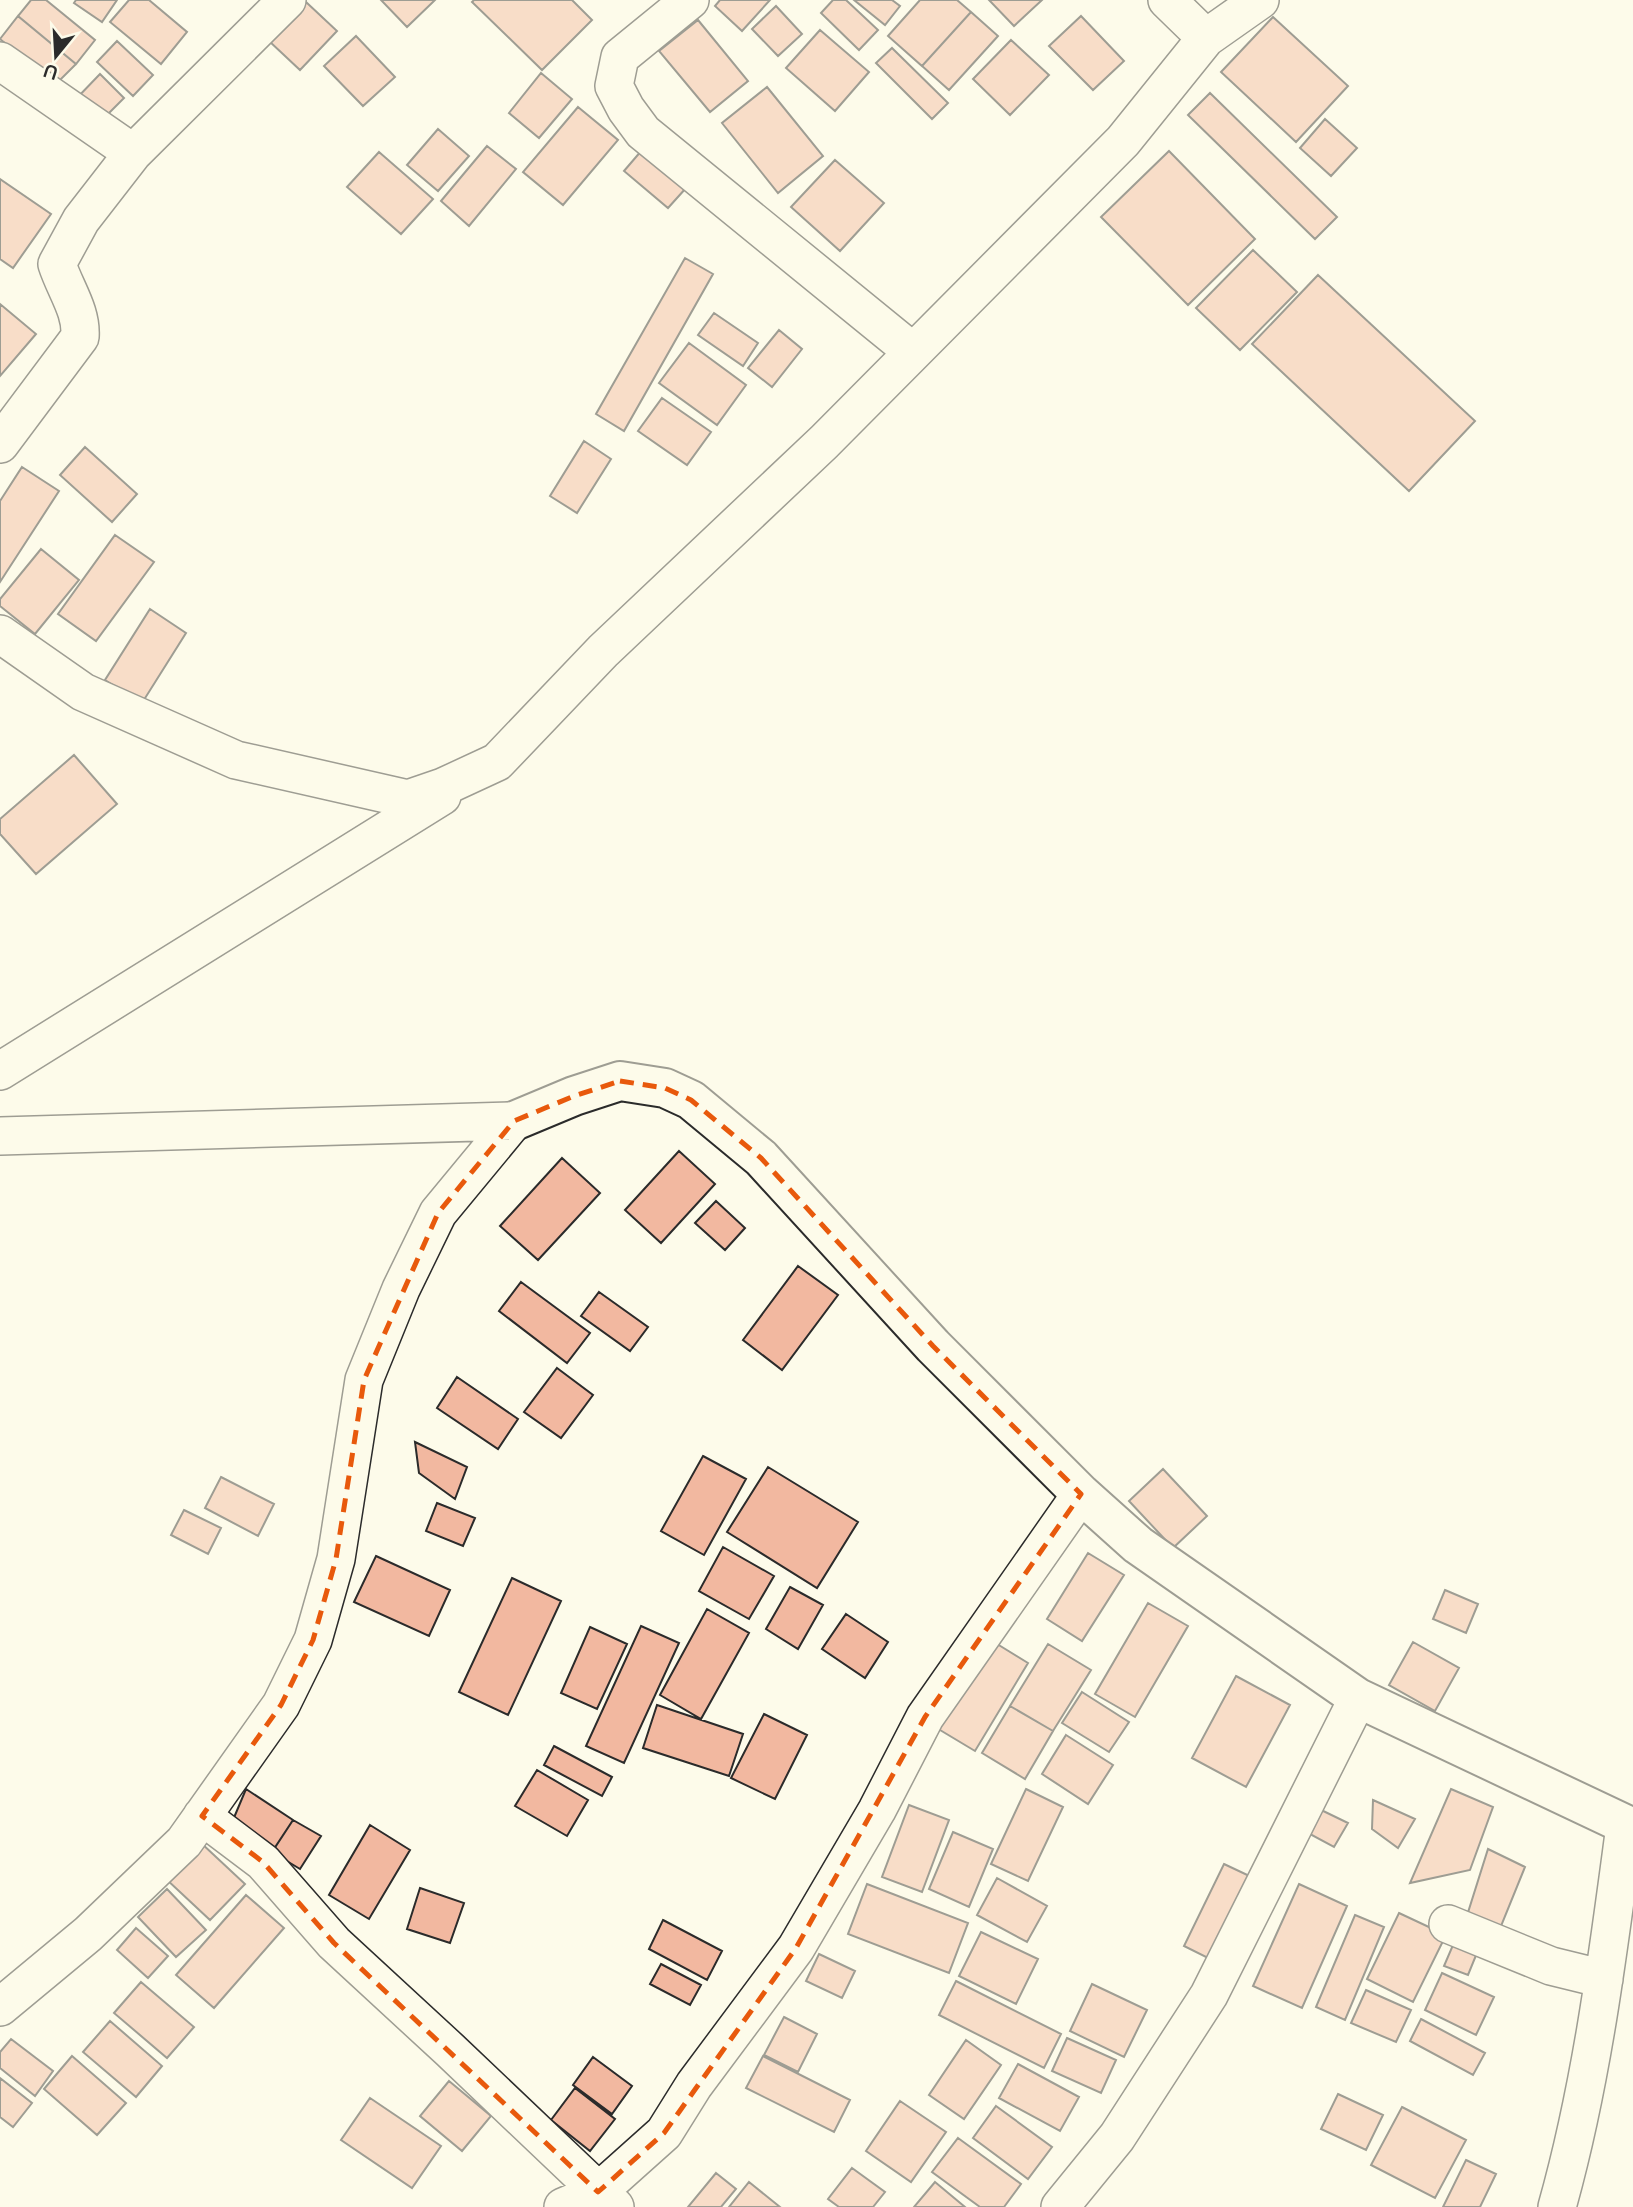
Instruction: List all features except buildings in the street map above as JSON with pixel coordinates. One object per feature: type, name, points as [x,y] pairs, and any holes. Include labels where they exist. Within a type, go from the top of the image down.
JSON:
[{"type":"street","points":[[0,444],[80,337],[78,313],[64,286],[57,264],[81,220],[133,153],[286,0]]},
{"type":"street","points":[[690,0],[620,57],[614,86],[626,109],[643,132],[913,352]]},
{"type":"street","points":[[1167,0],[1206,38]]},
{"type":"street","points":[[0,1071],[497,762],[603,651],[824,442],[1123,141],[1206,38],[1260,0]]},
{"type":"street","points":[[0,61],[133,153]]},
{"type":"street","points":[[0,634],[83,692],[236,760],[408,799],[443,787],[497,762]]},
{"type":"street","points":[[0,1136],[514,1122],[573,1096],[620,1081],[665,1088],[691,1100],[761,1158],[933,1346],[1081,1494],[1138,1545],[1358,1698],[1629,1827],[1572,2156],[1558,2207]]},
{"type":"street","points":[[0,2007],[88,1934],[184,1842],[281,1705],[313,1640],[336,1559],[364,1380],[401,1289],[438,1213],[514,1122]]},
{"type":"street","points":[[563,2207],[607,2199],[664,2133],[694,2085],[796,1948],[877,1810],[925,1717],[1081,1494]]},
{"type":"street","points":[[1060,2207],[1116,2137],[1209,1994],[1358,1698]]},
{"type":"street","points":[[202,1816],[263,1862],[334,1943],[607,2199]]},
{"type":"street","points":[[1448,1924],[1551,1966],[1604,1979]]},
{"type":"highlighted area","points":[[620,1081],[665,1088],[691,1100],[761,1158],[933,1346],[1081,1494],[925,1717],[796,1948],[664,2133],[598,2192],[334,1943],[263,1862],[202,1816],[281,1705],[313,1640],[336,1559],[364,1380],[438,1213],[514,1121],[574,1096]]}]
